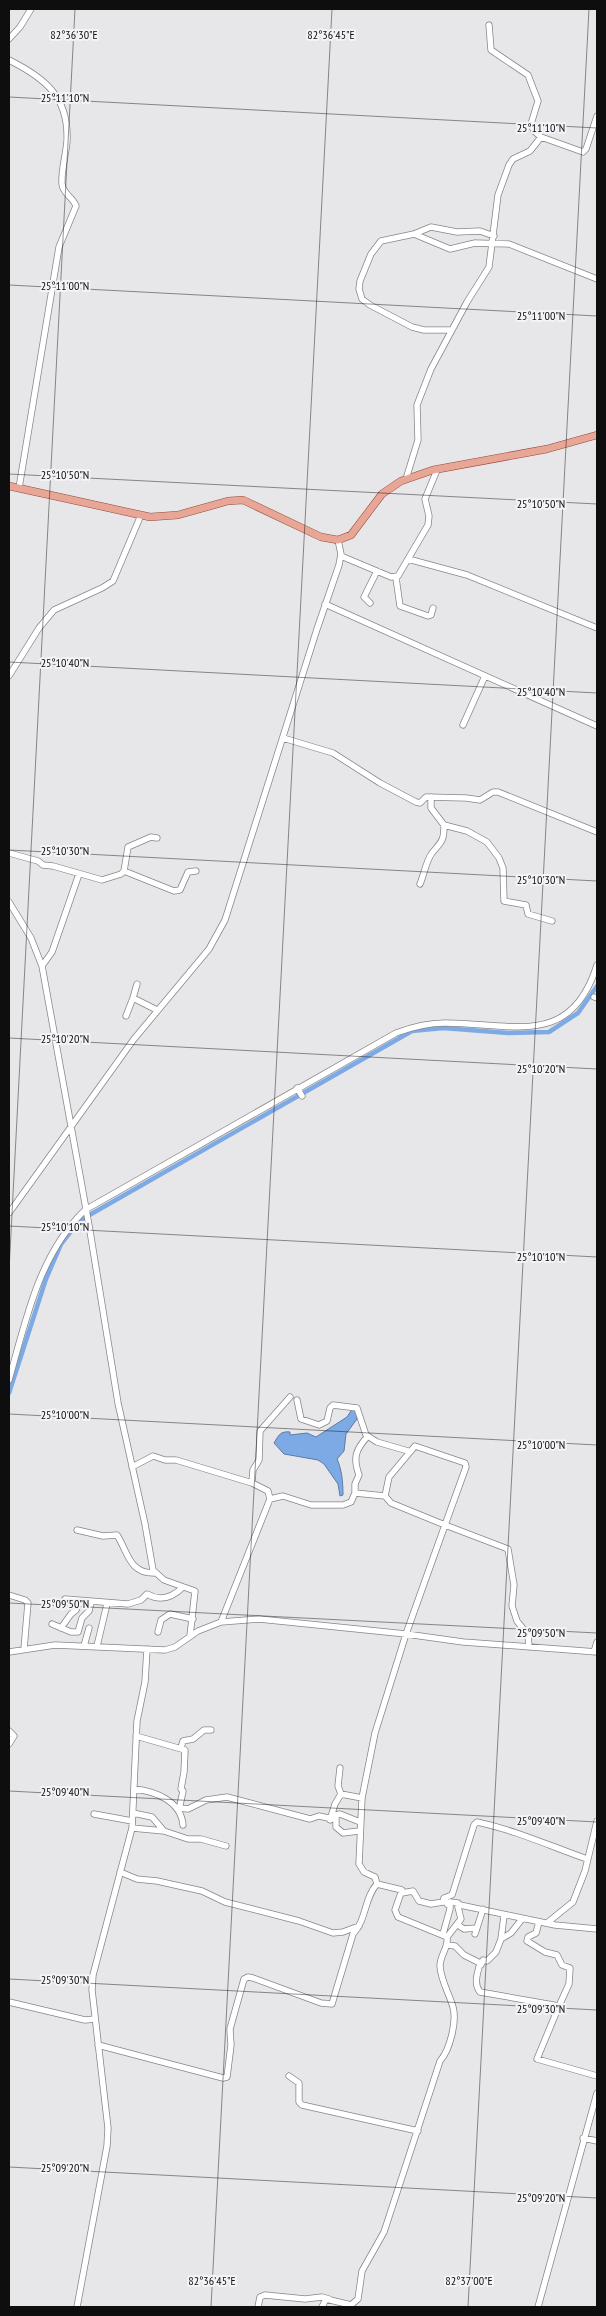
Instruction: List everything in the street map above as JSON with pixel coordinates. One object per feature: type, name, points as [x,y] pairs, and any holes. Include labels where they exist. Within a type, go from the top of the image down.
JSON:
[{"type":"main road","points":[[9,486],[150,518],[178,515],[228,501],[243,500],[321,538],[338,540],[351,535],[382,494],[406,479],[436,470],[547,449],[597,435]]},
{"type":"street","points":[[9,39],[20,28],[31,9]]},
{"type":"street","points":[[489,25],[490,50],[526,72],[532,82],[538,101],[532,124],[534,131],[541,137],[583,152],[586,149],[597,116]]},
{"type":"street","points":[[9,60],[43,79],[59,100],[67,132],[62,184],[65,192],[74,200],[76,206],[59,247],[19,488]]},
{"type":"street","points":[[406,479],[418,440],[418,405],[431,368],[467,302],[487,272],[493,244],[498,195],[513,159],[530,151],[541,137]]},
{"type":"street","points":[[451,330],[419,330],[370,305],[360,294],[360,281],[376,246],[388,239],[414,234],[435,227],[462,232],[480,231],[494,236]]},
{"type":"street","points":[[414,234],[450,249],[475,243],[512,245],[597,279]]},
{"type":"street","points":[[432,608],[431,615],[428,616],[400,606],[396,578],[428,525],[429,516],[425,499],[436,470]]},
{"type":"street","points":[[9,676],[39,628],[54,610],[113,581],[142,516]]},
{"type":"street","points":[[9,1213],[157,1010],[209,949],[225,920],[325,604],[336,575],[341,556],[338,540]]},
{"type":"street","points":[[341,556],[396,578]]},
{"type":"street","points":[[408,559],[460,573],[597,628]]},
{"type":"street","points":[[370,603],[365,600],[364,596],[377,571]]},
{"type":"street","points":[[325,604],[597,726]]},
{"type":"street","points":[[463,725],[485,676]]},
{"type":"street","points":[[282,738],[333,753],[380,783],[416,802],[420,803],[426,797],[480,800],[493,792],[498,792],[597,832]]},
{"type":"street","points":[[431,797],[430,808],[444,824],[468,832],[487,842],[499,858],[503,868],[504,901],[526,905],[528,914],[552,921]]},
{"type":"street","points":[[420,884],[432,853],[437,850],[444,839],[444,824]]},
{"type":"street","points":[[9,853],[38,861],[43,865],[102,880],[124,871],[128,847],[146,839],[157,838]]},
{"type":"street","points":[[124,871],[174,891],[180,890],[188,872],[196,871]]},
{"type":"street","points":[[42,966],[52,952],[79,874]]},
{"type":"street","points":[[9,902],[31,938],[42,966],[88,1221],[118,1403],[155,1573]]},
{"type":"street","points":[[9,1380],[40,1277],[62,1235],[86,1212],[223,1133],[299,1092],[380,1042],[410,1028],[444,1023],[530,1027],[553,1022],[579,1003],[590,987],[597,965]]},
{"type":"street","points":[[126,1016],[137,984]]},
{"type":"street","points":[[132,998],[157,1010]]},
{"type":"street","points":[[252,1483],[253,1470],[258,1460],[260,1431],[290,1397]]},
{"type":"street","points":[[297,1400],[301,1419],[319,1425],[327,1421],[330,1408],[333,1405],[357,1408],[363,1430],[368,1436],[377,1442],[408,1452]]},
{"type":"street","points":[[270,1499],[283,1496],[311,1506],[343,1505],[351,1502],[355,1494],[355,1484],[359,1475],[355,1462],[361,1444],[368,1436]]},
{"type":"street","points":[[98,2046],[226,2078],[229,2070],[230,2033],[234,2011],[246,1978],[253,1978],[321,2003],[332,2004],[353,1934],[361,1926],[365,1906],[377,1884],[375,1877],[364,1872],[359,1864],[362,1798],[375,1733],[406,1634],[466,1463],[416,1446],[408,1452],[389,1478],[385,1496]]},
{"type":"street","points":[[132,1466],[153,1456],[165,1460],[176,1460],[267,1489],[270,1499],[221,1622]]},
{"type":"street","points":[[355,1494],[385,1496],[391,1504],[508,1549],[514,1585],[512,1606],[518,1621],[528,1635],[529,1648]]},
{"type":"street","points":[[77,1530],[103,1536],[117,1535],[126,1556],[134,1566],[145,1573],[155,1573],[164,1580],[193,1590],[195,1594],[190,1636]]},
{"type":"street","points":[[65,1599],[107,1604],[134,1602],[142,1600],[147,1594],[152,1597],[168,1597],[184,1587]]},
{"type":"street","points":[[9,1596],[25,1600],[28,1603],[24,1649]]},
{"type":"street","points":[[52,1624],[71,1632],[79,1631],[82,1618],[90,1609],[91,1602]]},
{"type":"street","points":[[97,1646],[107,1604]]},
{"type":"street","points":[[61,1628],[70,1614],[76,1610]]},
{"type":"street","points":[[158,1632],[161,1620],[170,1614],[193,1620]]},
{"type":"street","points":[[9,1652],[45,1646],[69,1645],[171,1649],[190,1636],[221,1622],[259,1619],[529,1648],[595,1652],[597,1642]]},
{"type":"street","points":[[84,1646],[88,1628]]},
{"type":"street","points":[[69,1645],[71,1632]]},
{"type":"street","points":[[77,2307],[107,2146],[108,2128],[92,1990],[94,1975],[132,1828],[136,1736],[146,1677],[147,1649]]},
{"type":"street","points":[[181,1748],[183,1741],[193,1740],[204,1730],[211,1730]]},
{"type":"street","points":[[9,1731],[14,1736],[9,1744]]},
{"type":"street","points":[[136,1736],[181,1748],[186,1752],[179,1810],[182,1825]]},
{"type":"street","points":[[340,1768],[338,1786],[341,1794]]},
{"type":"street","points":[[134,1789],[145,1790],[166,1798],[179,1810],[188,1809],[206,1800],[227,1797],[268,1806],[306,1818],[319,1816],[330,1820]]},
{"type":"street","points":[[341,1794],[362,1798]]},
{"type":"street","points":[[330,1820],[335,1804],[341,1794]]},
{"type":"street","points":[[133,1812],[152,1817],[164,1831]]},
{"type":"street","points":[[94,1814],[132,1821]]},
{"type":"street","points":[[330,1820],[340,1814],[360,1822]]},
{"type":"street","points":[[336,1815],[336,1827],[343,1833],[360,1831]]},
{"type":"street","points":[[551,1924],[573,1902],[597,1821]]},
{"type":"street","points":[[402,1893],[414,1891],[419,1901],[430,1904],[443,1902],[444,1898],[452,1895],[474,1825],[477,1822],[510,1830],[522,1837],[534,1839],[587,1860]]},
{"type":"street","points":[[132,1828],[164,1831],[188,1839],[201,1839],[226,1846]]},
{"type":"street","points":[[120,1872],[137,1879],[157,1881],[202,1891],[225,1902],[299,1921],[333,1933],[361,1926]]},
{"type":"street","points":[[377,1884],[394,1886],[402,1890],[402,1893]]},
{"type":"street","points":[[402,1893],[395,1910],[398,1917],[445,1936]]},
{"type":"street","points":[[444,1898],[449,1905],[450,1902],[458,1902],[461,1917],[458,1925],[445,1936]]},
{"type":"street","points":[[258,2307],[260,2297],[265,2295],[305,2300],[322,2297],[351,2304],[358,2300],[362,2271],[384,2232],[440,2061],[447,2054],[449,2046],[454,2015],[440,1968],[441,1959],[447,1945],[445,1936],[450,1902]]},
{"type":"street","points":[[458,1907],[460,1905],[483,1909],[504,1916],[597,1929]]},
{"type":"street","points":[[458,1925],[464,1929],[476,1931],[483,1909]]},
{"type":"street","points":[[504,1916],[501,1939],[496,1952],[487,1961],[483,1960],[477,1970],[476,1979],[480,1992],[560,2006]]},
{"type":"street","points":[[501,1939],[511,1933],[522,1919]]},
{"type":"street","points":[[539,1922],[536,1933],[528,1937],[527,1941],[545,1952],[557,1954],[562,1965],[570,1968],[569,1984],[537,2059],[597,2076]]},
{"type":"street","points":[[447,1945],[455,1946],[464,1955],[481,1965]]},
{"type":"street","points":[[9,2002],[95,2022]]},
{"type":"street","points":[[289,2076],[299,2083],[299,2102],[302,2105],[418,2131]]},
{"type":"street","points":[[538,2307],[583,2138],[597,2093]]},
{"type":"street","points":[[583,2138],[597,2141]]},
{"type":"street","points":[[322,2307],[324,2300],[331,2299]]},
{"type":"water","points":[[353,1408],[357,1409],[357,1419],[346,1434],[344,1451],[337,1459],[342,1481],[343,1495],[340,1496],[338,1484],[324,1464],[318,1460],[284,1454],[274,1443],[284,1432],[290,1432],[290,1435],[307,1433],[316,1437],[347,1417]]},
{"type":"waterway","points":[[9,1393],[46,1279],[61,1244],[79,1221],[412,1031],[443,1028],[508,1033],[549,1032],[578,1013],[597,986]]}]
